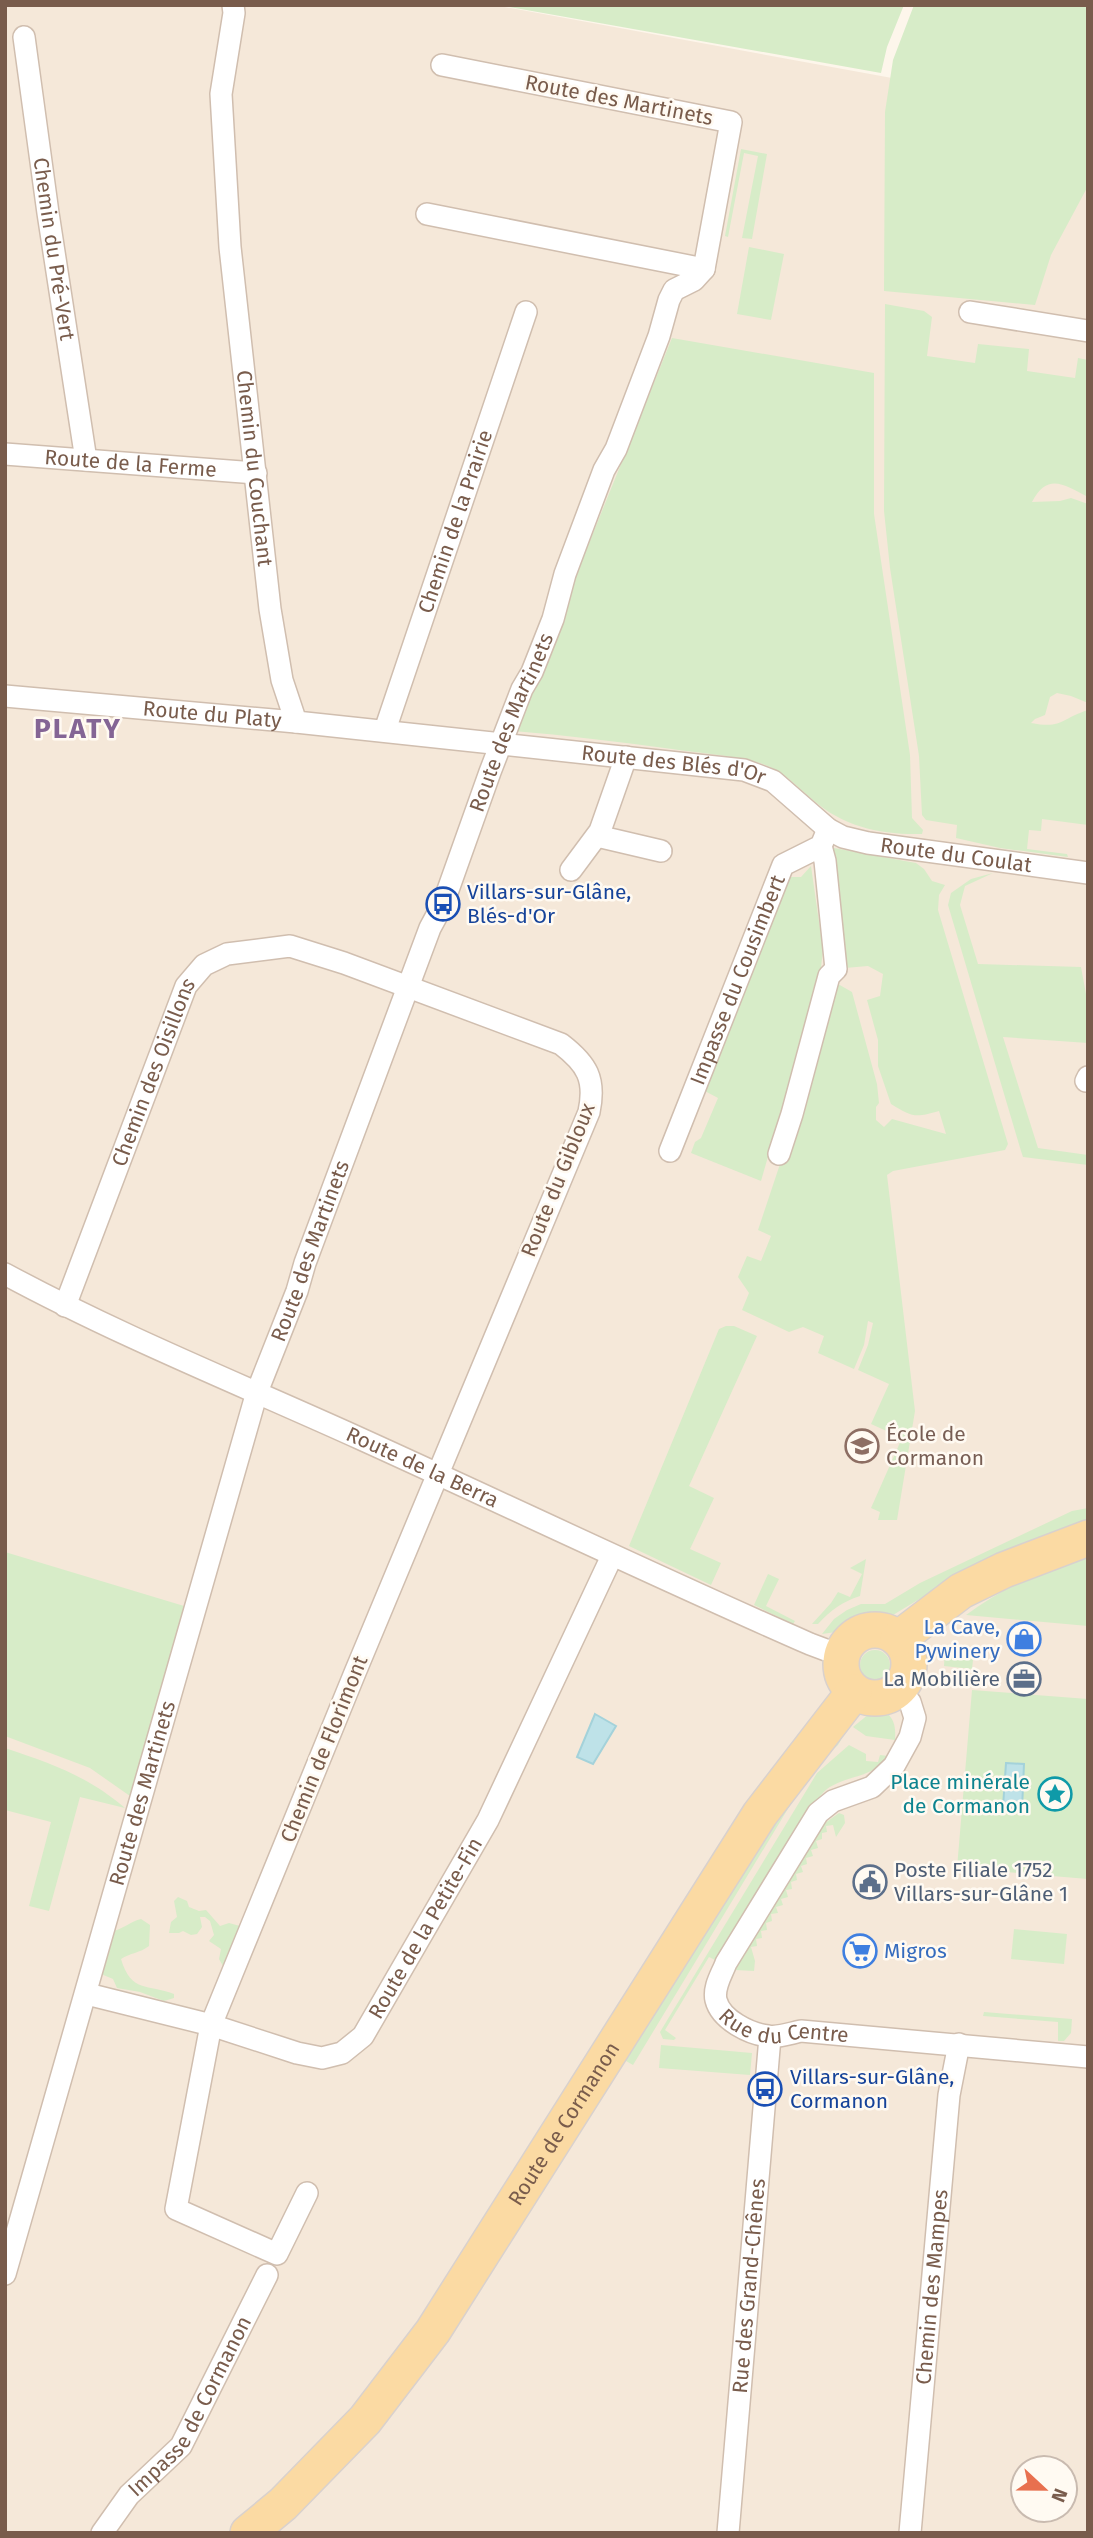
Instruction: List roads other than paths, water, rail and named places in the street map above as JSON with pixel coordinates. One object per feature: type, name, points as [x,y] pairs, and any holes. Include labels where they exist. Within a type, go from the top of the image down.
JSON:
[{"type":"main road","points":[[898,1639],[961,1591],[1004,1570],[1088,1538]]},
{"type":"main road","points":[[875,1629],[888,1632],[898,1639],[905,1646],[909,1668],[906,1679],[898,1689],[875,1699],[854,1692],[845,1681],[841,1670],[842,1652],[848,1642],[863,1631],[875,1629]]},
{"type":"main road","name":"Route de Cormanon","points":[[248,2533],[283,2504],[365,2420],[433,2330],[760,1814],[854,1692]]},
{"type":"street","name":"Chemin du Couchant","points":[[233,5],[221,94],[230,247],[270,609],[282,680],[296,722]]},
{"type":"street","name":"Chemin du Pré-Vert","points":[[24,37],[86,460]]},
{"type":"street","name":"Route des Martinets","points":[[5,2274],[257,1392],[297,1291],[305,1263],[430,928],[453,880],[465,838],[500,745],[552,619],[570,561],[604,470],[615,449],[654,349],[669,300],[674,289],[694,280],[704,269],[732,122],[442,65]]},
{"type":"street","points":[[427,214],[704,269]]},
{"type":"street","name":"Chemin de la Prairie","points":[[385,730],[526,312]]},
{"type":"street","points":[[970,312],[1088,331]]},
{"type":"street","name":"Route de la Ferme","points":[[5,454],[256,473]]},
{"type":"street","name":"Route du Platy","points":[[5,696],[296,722]]},
{"type":"street","points":[[296,722],[500,745]]},
{"type":"street","name":"Route des Blés d'Or","points":[[500,745],[730,767],[758,774],[785,789],[809,814],[825,838]]},
{"type":"street","points":[[572,870],[597,836],[626,757]]},
{"type":"street","points":[[597,836],[661,851]]},
{"type":"street","name":"Route du Coulat","points":[[825,838],[843,837],[868,843],[1088,873]]},
{"type":"street","points":[[779,1154],[829,976],[836,969],[825,838]]},
{"type":"street","name":"Impasse du Cousimbert","points":[[670,1151],[783,865],[825,838]]},
{"type":"street","name":"Chemin des Oisillons","points":[[65,1306],[186,986],[204,965],[227,954],[290,946],[409,987]]},
{"type":"street","name":"Route du Gibloux","points":[[409,987],[561,1044],[580,1059],[593,1091],[589,1112],[439,1474]]},
{"type":"street","name":"Route de la Berra","points":[[5,1274],[65,1306],[439,1474],[612,1556],[810,1644],[842,1652]]},
{"type":"street","name":"Chemin de Florimont","points":[[307,2193],[277,2254],[176,2209],[211,2025],[439,1474]]},
{"type":"street","name":"Route de la Petite-Fin","points":[[86,1994],[211,2025],[297,2053],[322,2058],[342,2053],[363,2036],[488,1820],[612,1556]]},
{"type":"street","name":"Rue du Centre","points":[[898,1689],[910,1702],[915,1718],[910,1737],[894,1766],[873,1787],[833,1801],[818,1813],[726,1963],[716,1986],[716,2001],[732,2021],[770,2037],[801,2031],[1088,2057]]},
{"type":"street","name":"Rue des Grand-Chênes","points":[[728,2533],[770,2037]]},
{"type":"street","name":"Chemin des Mampes","points":[[910,2533],[949,2095],[959,2044]]},
{"type":"street","name":"Impasse de Cormanon","points":[[102,2533],[129,2495],[181,2446],[267,2275]]},
{"type":"water","points":[[595,1714],[616,1726],[593,1764],[577,1757]]},
{"type":"water","points":[[1006,1763],[1024,1764],[1022,1809],[1003,1807]]},
{"type":"place","name":"Villars-sur-Glâne, Blés-d'Or","points":[[443,904]]},
{"type":"place","name":"École de Cormanon","points":[[862,1446]]},
{"type":"place","name":"La Cave, Pywinery","points":[[1024,1639]]},
{"type":"place","name":"La Mobilière","points":[[1024,1679]]},
{"type":"place","name":"Place minérale de Cormanon","points":[[1055,1794]]},
{"type":"place","name":"Poste Filiale 1752 Villars-sur-Glâne 1","points":[[870,1882]]},
{"type":"place","name":"Migros","points":[[860,1951]]},
{"type":"place","name":"Villars-sur-Glâne, Cormanon","points":[[765,2089]]},
{"type":"district","name":"PLATY","points":[[78,728]]}]
